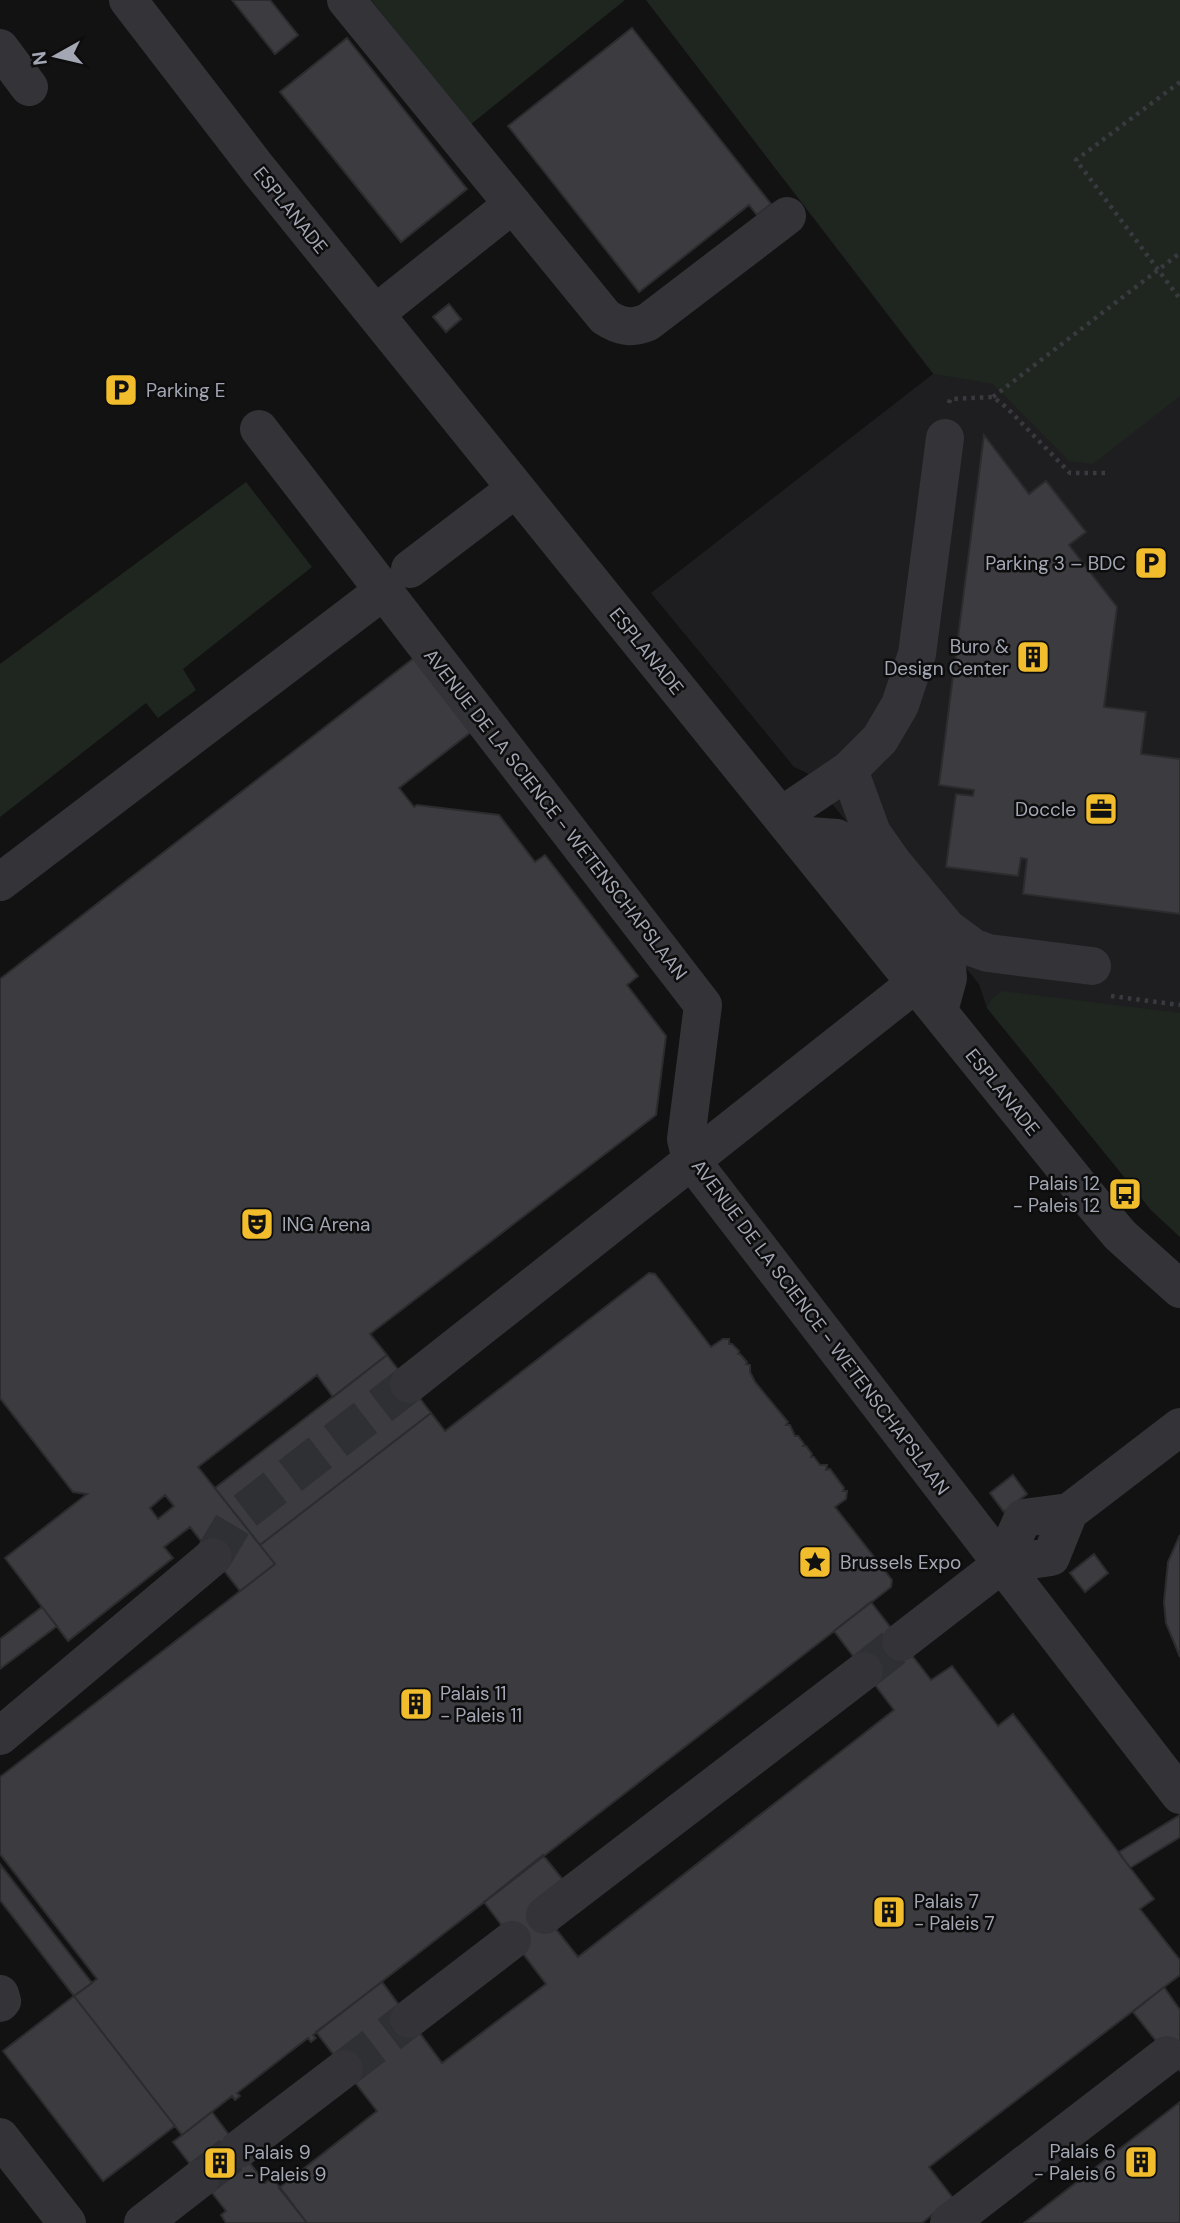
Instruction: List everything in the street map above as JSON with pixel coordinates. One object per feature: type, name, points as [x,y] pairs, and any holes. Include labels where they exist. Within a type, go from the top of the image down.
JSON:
[{"type":"street","name":"ESPLANADE","points":[[128,0],[258,169],[515,489],[1120,1235],[1180,1289]]},
{"type":"street","points":[[346,0],[605,317],[626,327],[649,322],[787,216]]},
{"type":"street","points":[[0,48],[29,87]]},
{"type":"street","points":[[375,314],[513,204]]},
{"type":"street","points":[[788,825],[880,739],[892,721],[912,671],[923,617],[947,423]]},
{"type":"street","name":"AVENUE DE LA SCIENCE - WETENSCHAPSLAAN","points":[[259,429],[397,580],[703,1005],[686,1139],[691,1160],[1180,1795]]},
{"type":"street","points":[[0,882],[515,489]]},
{"type":"street","points":[[849,770],[872,833],[947,928],[974,947],[988,953],[1092,966]]},
{"type":"street","points":[[409,1384],[691,1160],[927,997]]},
{"type":"street","points":[[901,1642],[1002,1564],[1051,1557],[1069,1512],[1180,1426]]},
{"type":"street","points":[[0,1736],[213,1557]]},
{"type":"street","points":[[545,1915],[864,1671]]},
{"type":"street","points":[[410,2019],[512,1940]]},
{"type":"street","points":[[0,1994],[0,2003]]},
{"type":"street","points":[[949,2223],[1167,2055]]},
{"type":"street","points":[[239,2149],[344,2069]]},
{"type":"street","points":[[0,2137],[67,2223]]},
{"type":"street","points":[[143,2223],[201,2178]]},
{"type":"path","points":[[1180,82],[1076,160],[1180,299]]},
{"type":"path","points":[[947,423],[950,399],[993,397],[1180,253]]},
{"type":"path","points":[[993,397],[1070,473],[1108,473]]},
{"type":"path","points":[[1092,966],[1088,993],[1180,1005]]},
{"type":"shaded area","points":[[371,0],[625,0],[470,125]]},
{"type":"shaded area","points":[[646,0],[1180,0],[1180,1237],[1151,1210],[987,1008],[979,984],[807,773],[794,767],[651,593],[933,374]]},
{"type":"shaded area","points":[[646,0],[1180,0],[1180,396],[1093,464],[1069,461],[993,384],[934,374]]},
{"type":"shaded area","points":[[246,482],[312,567],[183,669],[196,690],[158,718],[146,703],[0,817],[0,664]]},
{"type":"shaded area","points":[[1001,991],[1180,1013],[1180,1237],[1151,1210],[987,1008]]},
{"type":"building","points":[[232,0],[270,0],[298,35],[275,54]]},
{"type":"building","points":[[632,28],[771,204],[757,215],[749,205],[639,292],[508,126]]},
{"type":"building","points":[[347,38],[467,189],[401,242],[280,92]]},
{"type":"building","points":[[449,304],[461,319],[446,332],[433,317]]},
{"type":"building","name":"Buro & Design Center","points":[[984,435],[1029,494],[1046,481],[1086,532],[1069,545],[1117,607],[1104,707],[1146,712],[1141,754],[1180,759],[1180,914],[1023,894],[1027,859],[1021,858],[1018,876],[946,867],[956,794],[973,796],[974,790],[939,785]]},
{"type":"building","name":"ING Arena","points":[[414,658],[471,732],[399,788],[414,807],[417,805],[499,815],[535,862],[545,855],[638,976],[627,985],[666,1036],[656,1115],[370,1334],[387,1355],[333,1397],[317,1375],[198,1467],[275,1564],[240,1591],[190,1527],[164,1547],[173,1558],[68,1641],[5,1558],[87,1494],[73,1492],[0,1398],[0,979]],"holes":[[[165,1495],[174,1506],[158,1519],[150,1508]]]},
{"type":"building","name":"Palais 11 - Paleis 11","points":[[649,1273],[655,1274],[711,1347],[723,1339],[729,1339],[729,1344],[739,1351],[738,1354],[746,1364],[750,1365],[755,1382],[788,1422],[786,1425],[790,1425],[795,1436],[798,1436],[803,1446],[812,1454],[811,1457],[820,1465],[827,1465],[826,1470],[830,1469],[844,1488],[843,1491],[847,1491],[846,1499],[835,1507],[892,1580],[891,1587],[313,2035],[316,2038],[311,2042],[308,2038],[237,2093],[240,2096],[235,2100],[232,2096],[182,2135],[74,1996],[97,1979],[0,1854],[0,1777],[275,1564],[260,1545],[431,1413],[445,1431]]},
{"type":"building","points":[[387,1355],[431,1413],[260,1545],[215,1488]]},
{"type":"building","points":[[1013,1475],[1027,1494],[1004,1512],[990,1493]]},
{"type":"building","points":[[1180,1535],[1180,1657],[1166,1623],[1164,1602],[1168,1562]]},
{"type":"building","points":[[1094,1554],[1108,1573],[1085,1592],[1070,1573]]},
{"type":"building","name":"Palais 7 - Paleis 7","points":[[871,1602],[931,1680],[952,1666],[998,1726],[1013,1714],[1154,1899],[1140,1909],[1180,1960],[1180,1975],[929,2167],[953,2198],[922,2223],[307,2223],[279,2188],[377,2111],[316,2032],[382,1982],[442,2063],[546,1984],[484,1902],[543,1855],[564,1881],[545,1915],[578,1957],[894,1710],[834,1631]]},
{"type":"building","points":[[42,1607],[57,1626],[0,1669],[0,1639]]},
{"type":"building","points":[[1180,1815],[1180,1837],[1130,1868],[1119,1852]]},
{"type":"building","points":[[0,1864],[92,1983],[74,1996],[0,1900]]},
{"type":"building","points":[[1164,1987],[1180,2010],[1180,2071],[1133,2012]]},
{"type":"building","points":[[74,1996],[175,2126],[103,2181],[3,2051]]},
{"type":"building","name":"Palais 6 - Paleis 6","points":[[1180,2102],[1180,2223],[1024,2223]]},
{"type":"building","name":"Palais 9 - Paleis 9","points":[[212,2112],[265,2183],[272,2177],[307,2223],[226,2223],[221,2215],[226,2211],[173,2142]]},
{"type":"tunnel","points":[[213,1557],[237,1517],[409,1384]]},
{"type":"tunnel","points":[[864,1671],[901,1642]]},
{"type":"tunnel","points":[[344,2069],[409,2019]]},
{"type":"tunnel","points":[[201,2178],[239,2149]]},
{"type":"place","name":"Parking E","points":[[121,390]]},
{"type":"place","name":"Parking 3 – BDC","points":[[1151,563]]},
{"type":"place","name":"Buro & Design Center","points":[[1033,657]]},
{"type":"place","name":"Doccle","points":[[1101,809]]},
{"type":"place","name":"Palais 12 - Paleis 12","points":[[1125,1194]]},
{"type":"place","name":"ING Arena","points":[[257,1224]]},
{"type":"place","name":"Brussels Expo","points":[[815,1562]]},
{"type":"place","name":"Palais 11 - Paleis 11","points":[[416,1704]]},
{"type":"place","name":"Palais 7 - Paleis 7","points":[[889,1912]]},
{"type":"place","name":"Palais 6 - Paleis 6","points":[[1141,2162]]},
{"type":"place","name":"Palais 9 - Paleis 9","points":[[220,2163]]}]
